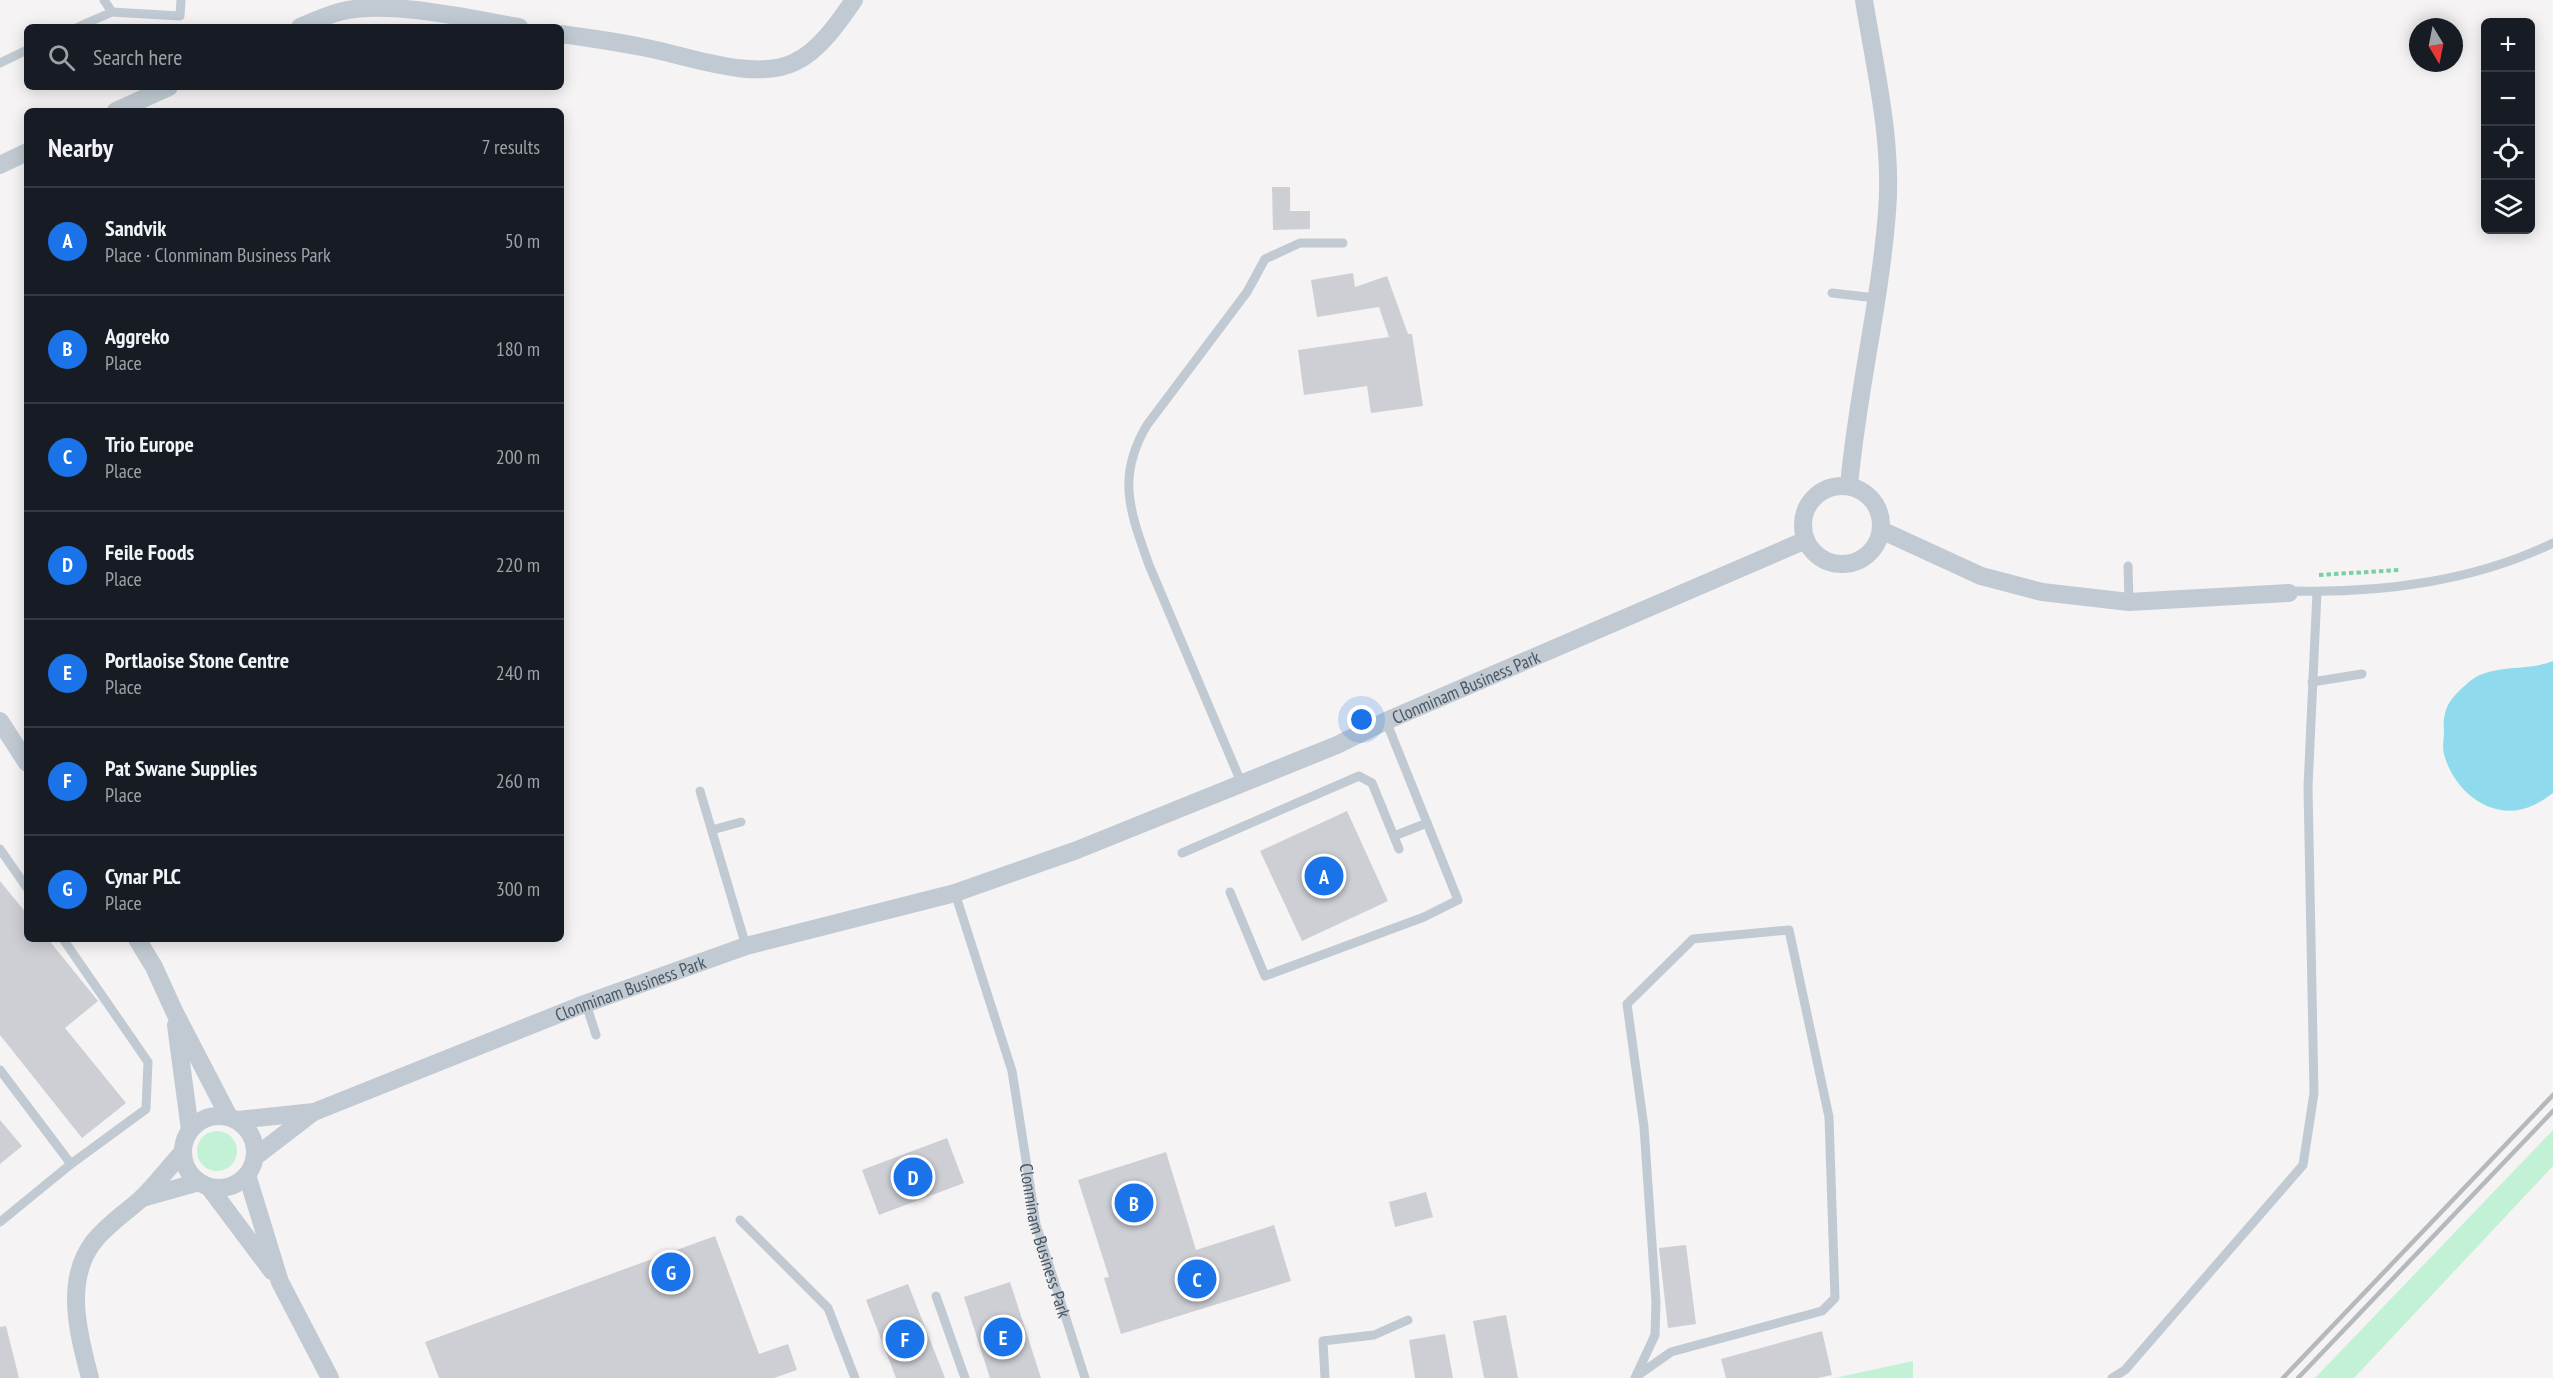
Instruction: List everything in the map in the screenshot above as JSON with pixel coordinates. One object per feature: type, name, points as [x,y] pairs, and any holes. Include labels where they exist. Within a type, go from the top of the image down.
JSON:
[{"type":"street","points":[[564,34],[647,48],[740,68],[773,69],[792,64],[811,53],[854,0]]},
{"type":"street","points":[[1849,486],[1852,447],[1876,298],[1887,210],[1887,172],[1880,100],[1864,0]]},
{"type":"street","points":[[308,24],[344,10],[376,8],[437,14],[500,24]]},
{"type":"street","points":[[123,108],[162,90]]},
{"type":"street","points":[[0,165],[24,153]]},
{"type":"street","points":[[1849,486],[1870,497],[1881,518],[1881,530],[1877,542],[1860,560],[1835,563],[1823,558],[1806,540],[1803,528],[1804,516],[1809,505],[1826,489],[1849,486]]},
{"type":"street","points":[[1881,530],[1981,576],[2042,592],[2129,602],[2293,592]]},
{"type":"street","name":"Clonminam Business Park","points":[[256,1156],[314,1112],[586,1004],[746,946],[955,893],[1077,850],[1337,745],[1386,721],[1806,540]]},
{"type":"street","points":[[0,721],[24,758]]},
{"type":"street","points":[[139,942],[233,1118],[252,1135],[256,1156],[247,1175],[230,1187],[204,1184],[142,1198]]},
{"type":"street","points":[[174,1011],[190,1130]]},
{"type":"street","name":"Clonminam Business Park","points":[[233,1118],[314,1112]]},
{"type":"street","points":[[233,1118],[208,1117],[198,1122],[190,1130],[183,1152],[190,1174],[204,1184],[280,1282],[330,1378]]},
{"type":"street","points":[[90,1378],[80,1340],[76,1298],[80,1272],[91,1245],[122,1212],[142,1198],[183,1152]]},
{"type":"street","points":[[247,1175],[280,1282]]},
{"type":"lane","points":[[104,0],[112,12]]},
{"type":"lane","points":[[85,24],[112,12],[180,16],[181,0]]},
{"type":"lane","points":[[0,63],[24,51]]},
{"type":"lane","points":[[1241,782],[1139,536],[1127,486],[1130,462],[1137,442],[1148,425],[1247,292],[1265,259],[1300,243],[1343,243]]},
{"type":"lane","points":[[1832,293],[1876,298]]},
{"type":"lane","points":[[2293,592],[2416,585],[2498,565],[2553,543]]},
{"type":"lane","points":[[2128,566],[2129,602]]},
{"type":"lane","points":[[2112,1378],[2125,1370],[2303,1165],[2314,1093],[2308,788],[2316,592]]},
{"type":"lane","points":[[2313,682],[2362,674]]},
{"type":"lane","points":[[1230,892],[1265,976],[1424,918],[1458,900],[1386,721]]},
{"type":"lane","points":[[1182,853],[1359,776],[1372,783],[1400,849]]},
{"type":"lane","points":[[700,791],[746,946]]},
{"type":"lane","points":[[712,830],[741,822]]},
{"type":"lane","points":[[1394,836],[1427,823]]},
{"type":"lane","points":[[0,849],[24,884]]},
{"type":"lane","name":"Clonminam Business Park","points":[[955,893],[1012,1071],[1036,1224],[1085,1378]]},
{"type":"lane","points":[[1789,930],[1829,1117],[1835,1298],[1822,1311],[1671,1352],[1636,1377],[1655,1335],[1656,1302],[1644,1127],[1626,1004],[1693,939],[1789,930]]},
{"type":"lane","points":[[0,1222],[71,1164],[146,1109],[148,1062],[65,942]]},
{"type":"lane","points":[[586,1004],[596,1035]]},
{"type":"lane","points":[[0,1070],[71,1164]]},
{"type":"lane","points":[[740,1220],[828,1308],[855,1378]]},
{"type":"lane","points":[[936,1296],[965,1378]]},
{"type":"lane","points":[[1325,1378],[1323,1341],[1374,1335],[1408,1320]]},
{"type":"path","points":[[2293,592],[2297,577],[2406,570]]},
{"type":"green space","points":[[2553,1130],[2553,1166],[2354,1378],[2315,1378]]},
{"type":"green space","points":[[217,1131],[225,1132],[231,1137],[236,1143],[236,1159],[231,1165],[225,1170],[217,1171],[209,1170],[203,1165],[198,1159],[197,1151],[198,1143],[203,1137],[209,1132]]},
{"type":"green space","points":[[1913,1361],[1913,1378],[1835,1378]]},
{"type":"water","points":[[2553,661],[2553,793],[2537,804],[2519,810],[2505,811],[2478,801],[2457,781],[2444,754],[2444,721],[2450,702],[2458,692],[2479,675]]},
{"type":"building","points":[[1272,187],[1290,187],[1290,211],[1310,211],[1310,229],[1273,230]]},
{"type":"building","points":[[1353,273],[1355,287],[1387,276],[1408,334],[1412,334],[1423,406],[1371,413],[1367,386],[1304,395],[1298,350],[1389,337],[1379,307],[1317,317],[1311,280]]},
{"type":"building","points":[[1347,811],[1388,901],[1302,941],[1260,851]]},
{"type":"building","points":[[0,881],[24,910],[24,942],[50,942],[98,1001],[65,1028],[126,1103],[82,1138],[0,1035]]},
{"type":"building","points":[[0,1120],[22,1146],[0,1164]]},
{"type":"building","points":[[947,1138],[964,1183],[879,1215],[862,1170]]},
{"type":"building","points":[[1166,1152],[1196,1250],[1274,1225],[1291,1281],[1121,1334],[1104,1278],[1109,1277],[1078,1180]]},
{"type":"building","points":[[1426,1192],[1433,1217],[1395,1227],[1389,1202]]},
{"type":"building","points":[[715,1236],[759,1354],[788,1344],[797,1370],[774,1378],[439,1378],[425,1342]]},
{"type":"building","points":[[1686,1245],[1696,1324],[1668,1328],[1659,1248]]},
{"type":"building","points":[[1010,1282],[1041,1378],[990,1378],[964,1297]]},
{"type":"building","points":[[908,1284],[945,1378],[896,1378],[866,1300]]},
{"type":"building","points":[[1506,1315],[1518,1378],[1484,1378],[1473,1321]]},
{"type":"building","points":[[6,1326],[19,1378],[0,1378],[0,1327]]},
{"type":"building","points":[[1822,1331],[1832,1375],[1818,1378],[1726,1378],[1721,1359]]},
{"type":"building","points":[[1445,1334],[1453,1378],[1415,1378],[1409,1340]]},
{"type":"railway","points":[[2283,1378],[2553,1095]]},
{"type":"railway","points":[[2298,1378],[2553,1111]]},
{"type":"place","name":"Sandvik","points":[[1324,876]]},
{"type":"place","name":"Feile Foods","points":[[913,1177]]},
{"type":"place","name":"Aggreko","points":[[1134,1203]]},
{"type":"place","name":"Cynar PLC","points":[[671,1272]]},
{"type":"place","name":"Trio Europe","points":[[1197,1279]]},
{"type":"place","name":"Portlaoise Stone Centre","points":[[1003,1337]]},
{"type":"place","name":"Pat Swane Supplies","points":[[905,1339]]}]
